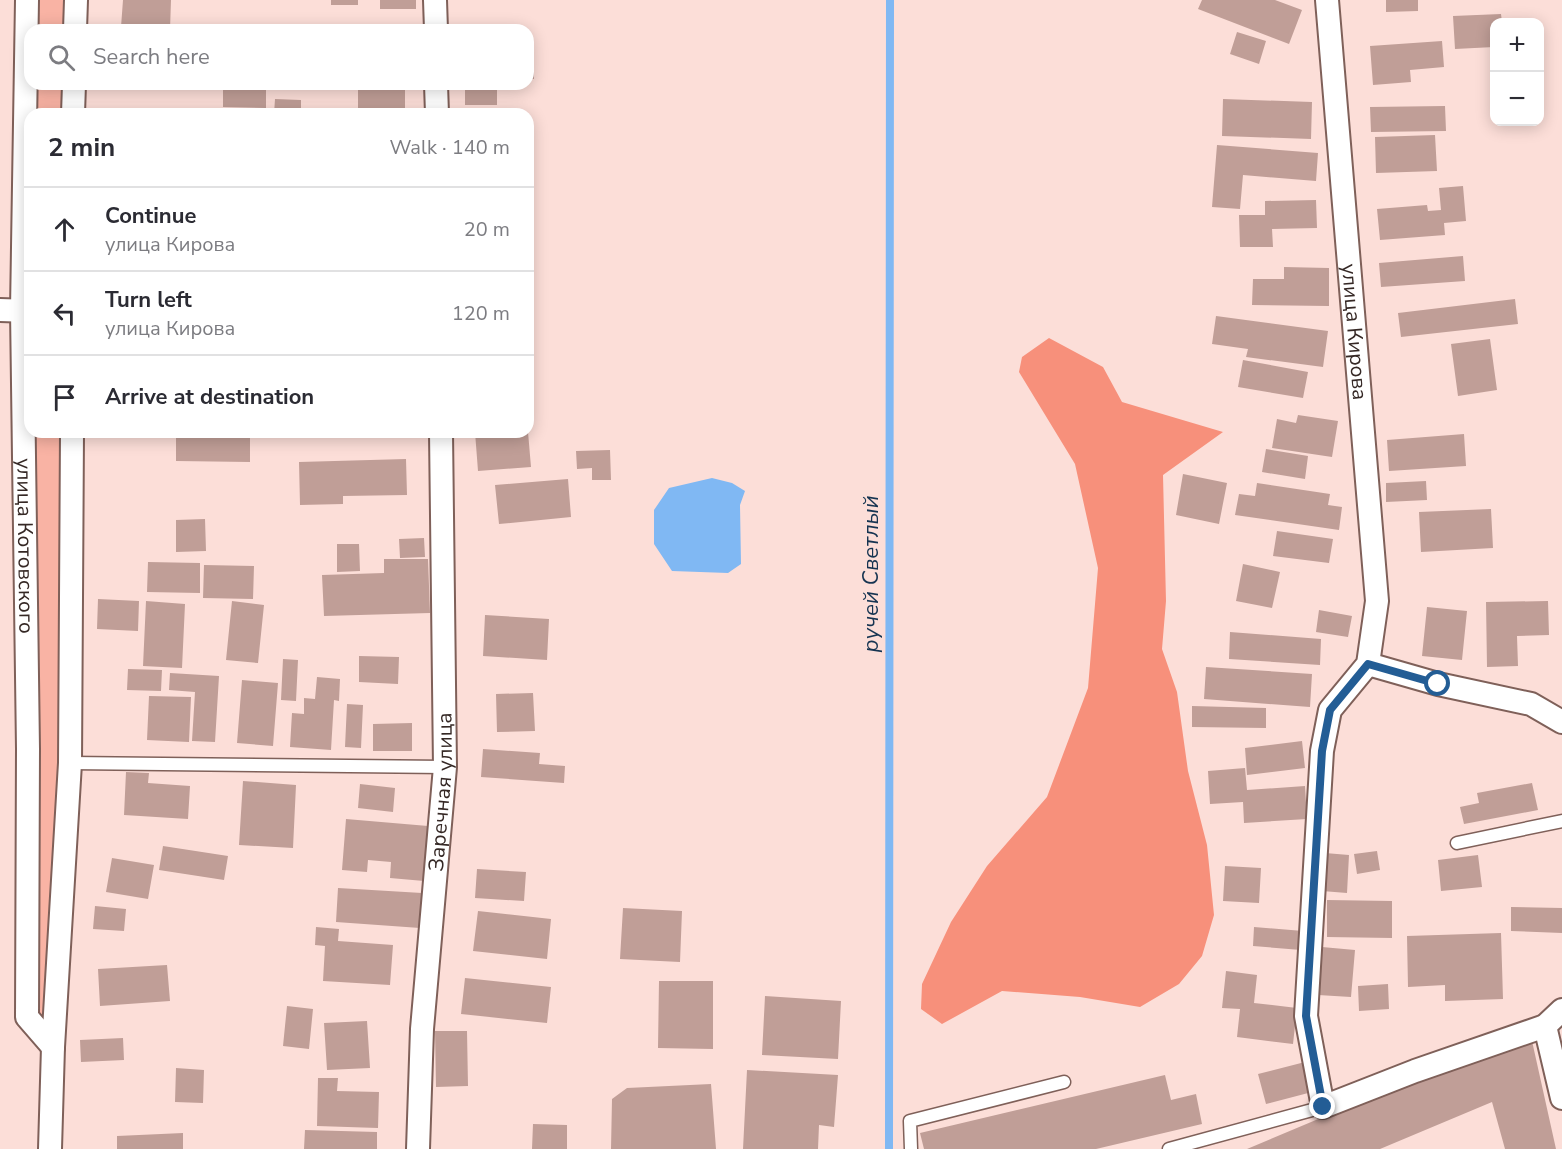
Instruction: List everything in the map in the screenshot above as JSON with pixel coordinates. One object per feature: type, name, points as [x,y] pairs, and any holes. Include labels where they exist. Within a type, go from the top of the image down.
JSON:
[{"type":"street","name":"улица Котовского","points":[[26,24],[27,0]]},
{"type":"street","points":[[75,24],[76,0]]},
{"type":"street","points":[[435,0],[436,24]]},
{"type":"street","name":"улица Кирова","points":[[1327,0],[1377,601],[1368,664]]},
{"type":"street","name":"улица Котовского","points":[[24,90],[17,310],[28,749],[27,1017],[53,1047]]},
{"type":"street","points":[[73,108],[74,90]]},
{"type":"street","points":[[436,90],[437,108]]},
{"type":"street","name":"улица Котовского","points":[[50,1149],[53,1047],[70,763],[72,438]]},
{"type":"street","name":"Заречная улица","points":[[418,1149],[422,1029],[445,767],[441,438]]},
{"type":"street","points":[[1562,722],[1531,704],[1438,684],[1368,664],[1330,710],[1322,751],[1306,1016],[1323,1107],[1415,1071],[1545,1026],[1562,1010]]},
{"type":"street","points":[[1545,1026],[1562,1098]]},
{"type":"lane","points":[[70,763],[445,767]]},
{"type":"lane","points":[[1457,843],[1562,820]]},
{"type":"lane","points":[[911,1149],[910,1121],[1064,1082]]},
{"type":"lane","points":[[1169,1149],[1323,1107]]},
{"type":"shaded area","points":[[27,0],[76,0],[75,24],[27,24]]},
{"type":"shaded area","points":[[27,90],[74,90],[73,108],[27,108]]},
{"type":"shaded area","points":[[1049,338],[1103,367],[1122,402],[1223,432],[1163,475],[1166,601],[1162,649],[1177,692],[1188,771],[1207,845],[1214,915],[1202,956],[1179,984],[1140,1007],[1080,997],[1002,991],[942,1024],[921,1009],[922,984],[951,922],[987,866],[1047,797],[1088,688],[1098,568],[1075,464],[1019,372],[1022,357]]},
{"type":"shaded area","points":[[27,438],[72,438],[53,1047],[27,1017]]},
{"type":"water","points":[[712,478],[732,483],[745,491],[740,505],[741,564],[728,573],[672,571],[654,544],[654,510],[669,488]]},
{"type":"building","points":[[123,0],[171,0],[170,24],[121,24]]},
{"type":"building","points":[[331,0],[358,0],[358,5],[331,5]]},
{"type":"building","points":[[380,0],[416,0],[416,9],[380,9]]},
{"type":"building","points":[[1202,0],[1275,0],[1302,10],[1289,44],[1198,9]]},
{"type":"building","points":[[1386,0],[1418,0],[1418,11],[1386,12]]},
{"type":"building","points":[[1501,14],[1502,18],[1490,18],[1490,47],[1455,49],[1453,16]]},
{"type":"building","points":[[1237,32],[1266,41],[1259,64],[1230,54]]},
{"type":"building","points":[[1442,41],[1444,67],[1410,70],[1411,82],[1373,85],[1370,46]]},
{"type":"building","points":[[223,90],[266,90],[266,108],[223,107]]},
{"type":"building","points":[[358,90],[405,90],[405,108],[358,108]]},
{"type":"building","points":[[465,90],[497,90],[497,105],[465,105]]},
{"type":"building","points":[[275,99],[301,100],[301,108],[274,108]]},
{"type":"building","points":[[1223,99],[1312,102],[1311,139],[1222,136]]},
{"type":"building","points":[[1445,106],[1446,131],[1371,132],[1370,107]]},
{"type":"building","points":[[1435,135],[1437,171],[1376,173],[1375,137]]},
{"type":"building","points":[[1217,145],[1318,153],[1316,181],[1243,175],[1240,209],[1212,207]]},
{"type":"building","points":[[1463,186],[1466,221],[1444,223],[1445,235],[1380,240],[1377,209],[1427,205],[1428,211],[1441,210],[1439,188]]},
{"type":"building","points":[[1316,200],[1317,228],[1272,229],[1273,247],[1240,247],[1239,215],[1265,215],[1265,201]]},
{"type":"building","points":[[1463,256],[1465,281],[1381,287],[1379,263]]},
{"type":"building","points":[[1284,267],[1329,268],[1329,306],[1252,305],[1253,279],[1284,279]]},
{"type":"building","points":[[1515,299],[1518,324],[1401,337],[1398,313]]},
{"type":"building","points":[[1216,316],[1328,331],[1323,367],[1246,357],[1248,349],[1212,344]]},
{"type":"building","points":[[1490,339],[1497,390],[1458,396],[1451,344]]},
{"type":"building","points":[[1243,360],[1308,372],[1303,398],[1238,387]]},
{"type":"building","points":[[1298,415],[1338,421],[1332,457],[1272,448],[1277,419],[1296,423]]},
{"type":"building","points":[[1464,434],[1466,466],[1389,471],[1387,440]]},
{"type":"building","points":[[176,438],[250,438],[250,462],[176,461]]},
{"type":"building","points":[[475,438],[529,438],[531,467],[478,471]]},
{"type":"building","points":[[1266,449],[1308,456],[1305,479],[1262,472]]},
{"type":"building","points":[[610,450],[611,480],[592,480],[592,468],[577,469],[576,451]]},
{"type":"building","points":[[406,459],[407,495],[343,496],[343,504],[300,505],[299,462]]},
{"type":"building","points":[[1183,474],[1227,483],[1219,524],[1176,515]]},
{"type":"building","points":[[568,479],[571,517],[499,524],[495,485]]},
{"type":"building","points":[[1426,481],[1427,500],[1386,502],[1386,483]]},
{"type":"building","points":[[1257,483],[1330,494],[1328,505],[1342,507],[1339,530],[1235,515],[1239,494],[1255,496]]},
{"type":"building","points":[[1491,509],[1493,548],[1421,552],[1419,512]]},
{"type":"building","points":[[205,519],[206,551],[176,552],[176,520]]},
{"type":"building","points":[[1277,531],[1333,539],[1329,563],[1273,556]]},
{"type":"building","points":[[424,538],[425,557],[400,558],[399,539]]},
{"type":"building","points":[[337,544],[359,544],[360,571],[337,572]]},
{"type":"building","points":[[384,559],[428,559],[430,613],[324,616],[322,575],[384,573]]},
{"type":"building","points":[[148,562],[200,563],[200,593],[147,592]]},
{"type":"building","points":[[1243,564],[1280,572],[1272,608],[1236,601]]},
{"type":"building","points":[[204,565],[254,566],[253,599],[203,598]]},
{"type":"building","points":[[98,599],[139,601],[138,631],[97,629]]},
{"type":"building","points":[[146,601],[185,604],[182,668],[143,666]]},
{"type":"building","points":[[232,601],[264,605],[258,663],[226,660]]},
{"type":"building","points":[[1548,601],[1549,635],[1517,636],[1518,666],[1487,667],[1486,602]]},
{"type":"building","points":[[1427,607],[1467,611],[1462,660],[1422,656]]},
{"type":"building","points":[[1319,610],[1352,616],[1348,637],[1316,632]]},
{"type":"building","points":[[485,615],[549,619],[547,660],[483,656]]},
{"type":"building","points":[[1230,632],[1321,639],[1320,665],[1229,659]]},
{"type":"building","points":[[359,656],[399,657],[398,684],[359,682]]},
{"type":"building","points":[[283,659],[298,660],[296,701],[281,700]]},
{"type":"building","points":[[1206,667],[1312,674],[1310,707],[1204,699]]},
{"type":"building","points":[[128,669],[162,670],[161,691],[127,690]]},
{"type":"building","points":[[170,673],[219,676],[215,742],[192,741],[195,692],[169,690]]},
{"type":"building","points":[[317,677],[340,679],[339,701],[334,700],[331,750],[290,747],[292,713],[304,714],[304,698],[315,699]]},
{"type":"building","points":[[242,680],[278,683],[273,746],[237,743]]},
{"type":"building","points":[[533,693],[535,731],[497,732],[496,694]]},
{"type":"building","points":[[149,696],[191,697],[189,742],[147,740]]},
{"type":"building","points":[[347,704],[363,705],[361,748],[345,747]]},
{"type":"building","points":[[1192,706],[1266,708],[1266,728],[1192,727]]},
{"type":"building","points":[[412,723],[412,751],[373,751],[373,724]]},
{"type":"building","points":[[1302,741],[1305,768],[1247,775],[1245,748]]},
{"type":"building","points":[[483,749],[540,753],[539,764],[565,766],[564,783],[481,777]]},
{"type":"building","points":[[1245,768],[1247,790],[1305,786],[1307,819],[1244,823],[1243,802],[1210,804],[1208,771]]},
{"type":"building","points":[[126,772],[149,773],[148,783],[190,786],[188,819],[124,815]]},
{"type":"building","points":[[243,781],[296,785],[293,848],[239,845]]},
{"type":"building","points":[[1532,783],[1538,810],[1464,824],[1460,807],[1479,803],[1477,793]]},
{"type":"building","points":[[360,784],[395,788],[393,812],[358,808]]},
{"type":"building","points":[[346,819],[428,826],[424,881],[390,878],[391,862],[368,860],[367,872],[342,870]]},
{"type":"building","points":[[163,846],[228,856],[224,880],[159,870]]},
{"type":"building","points":[[1377,851],[1380,870],[1357,874],[1354,854]]},
{"type":"building","points":[[1325,853],[1349,855],[1347,893],[1322,891]]},
{"type":"building","points":[[1478,855],[1482,887],[1441,891],[1438,860]]},
{"type":"building","points":[[112,858],[154,865],[148,899],[106,892]]},
{"type":"building","points":[[1225,866],[1261,868],[1259,903],[1223,901]]},
{"type":"building","points":[[477,869],[526,872],[524,901],[475,898]]},
{"type":"building","points":[[338,888],[422,893],[420,928],[336,922]]},
{"type":"building","points":[[1327,900],[1392,901],[1392,938],[1327,937]]},
{"type":"building","points":[[95,906],[126,909],[124,931],[93,929]]},
{"type":"building","points":[[1511,907],[1562,908],[1562,933],[1511,931]]},
{"type":"building","points":[[623,908],[682,911],[680,962],[620,959]]},
{"type":"building","points":[[478,911],[551,919],[547,959],[473,951]]},
{"type":"building","points":[[316,927],[339,929],[338,941],[393,945],[390,985],[323,981],[325,946],[315,945]]},
{"type":"building","points":[[1254,927],[1303,931],[1301,950],[1253,946]]},
{"type":"building","points":[[1501,933],[1503,999],[1445,1001],[1445,985],[1408,987],[1407,936]]},
{"type":"building","points":[[1322,947],[1355,950],[1351,997],[1318,995]]},
{"type":"building","points":[[167,965],[170,1001],[100,1006],[98,969]]},
{"type":"building","points":[[1226,971],[1257,975],[1254,1003],[1297,1008],[1293,1044],[1237,1037],[1240,1009],[1222,1008]]},
{"type":"building","points":[[465,978],[551,987],[547,1023],[461,1014]]},
{"type":"building","points":[[659,981],[713,981],[713,1049],[658,1048]]},
{"type":"building","points":[[1388,984],[1389,1009],[1359,1011],[1358,986]]},
{"type":"building","points":[[765,996],[841,1001],[838,1059],[762,1055]]},
{"type":"building","points":[[287,1006],[313,1009],[309,1049],[283,1046]]},
{"type":"building","points":[[367,1021],[370,1068],[327,1070],[324,1023]]},
{"type":"building","points":[[435,1031],[467,1031],[468,1086],[436,1087]]},
{"type":"building","points":[[123,1038],[124,1060],[81,1062],[80,1040]]},
{"type":"building","points":[[1532,1041],[1556,1149],[1505,1149],[1492,1102],[1380,1149],[1247,1149],[1478,1052]]},
{"type":"building","points":[[1305,1062],[1312,1092],[1266,1104],[1258,1074]]},
{"type":"building","points":[[176,1068],[204,1070],[203,1103],[175,1102]]},
{"type":"building","points":[[747,1070],[838,1075],[834,1127],[819,1125],[818,1149],[743,1149]]},
{"type":"building","points":[[1165,1075],[1171,1100],[1196,1094],[1202,1124],[1096,1149],[924,1149],[920,1133]]},
{"type":"building","points":[[318,1078],[338,1078],[337,1091],[379,1092],[378,1128],[317,1126]]},
{"type":"building","points":[[711,1084],[716,1149],[611,1149],[612,1099],[627,1088]]},
{"type":"building","points":[[533,1124],[567,1125],[567,1149],[532,1149]]},
{"type":"building","points":[[305,1130],[377,1132],[377,1149],[304,1149]]},
{"type":"building","points":[[183,1133],[183,1149],[117,1149],[117,1136]]},
{"type":"waterway","name":"ручей Светлый","points":[[889,1149],[890,0]]},
{"type":"route","points":[[1323,1107],[1306,1016],[1322,751],[1330,710],[1368,664],[1438,684]]}]
